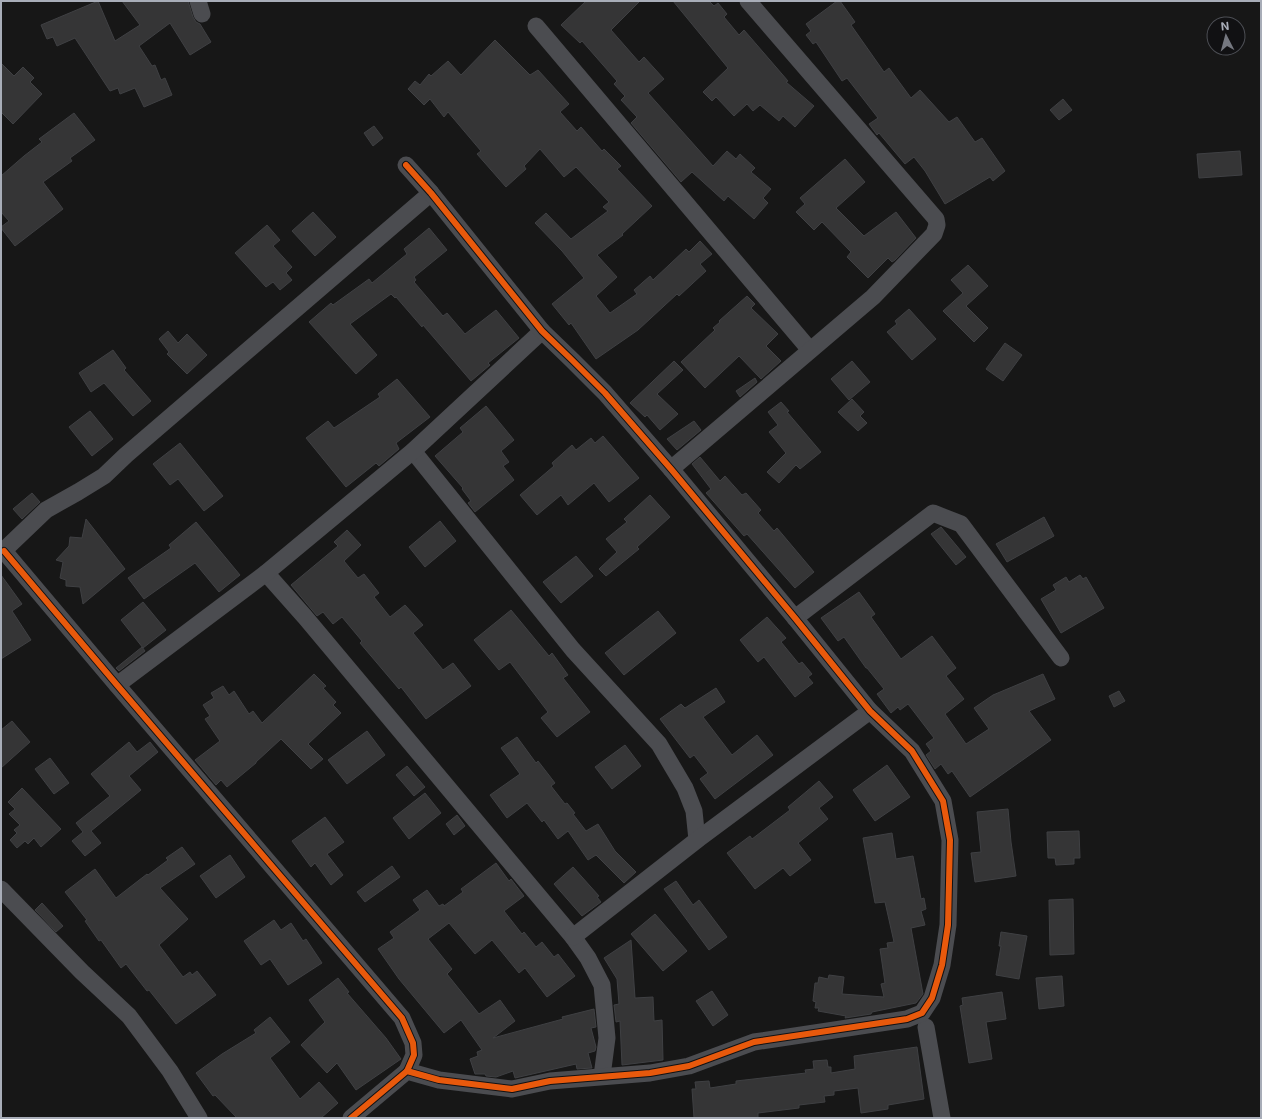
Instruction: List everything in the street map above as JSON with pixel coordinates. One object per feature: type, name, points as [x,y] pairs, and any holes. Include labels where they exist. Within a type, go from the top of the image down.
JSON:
[{"type":"street","points":[[671,469],[873,297],[934,234],[937,225],[936,219],[748,1]]},
{"type":"street","points":[[536,26],[810,350]]},
{"type":"street","points":[[406,165],[431,193],[542,331],[605,393],[671,469],[870,711],[912,751],[943,800],[950,840],[948,925],[942,965],[932,998],[922,1013],[907,1019],[754,1042],[688,1066],[650,1073],[550,1081],[512,1089],[439,1080],[407,1071]]},
{"type":"street","points":[[351,1118],[407,1071],[414,1056],[413,1043],[402,1018],[3,552],[46,510],[104,476],[126,454],[431,193]]},
{"type":"street","points":[[117,686],[266,573],[413,451],[542,331]]},
{"type":"street","points":[[413,451],[573,650],[659,744],[685,788],[694,811],[697,840]]},
{"type":"street","points":[[795,618],[933,513],[961,524],[1061,658]]},
{"type":"street","points":[[266,573],[310,623],[588,958],[602,985],[607,1038],[602,1076]]},
{"type":"street","points":[[572,937],[697,840],[870,711]]},
{"type":"street","points":[[1,889],[82,972],[129,1016],[170,1071],[199,1118]]},
{"type":"street","points":[[926,1027],[942,1118]]},
{"type":"building","points":[[98,1],[115,41],[140,25],[122,1],[188,1],[193,17],[196,22],[200,24],[211,42],[190,55],[170,23],[139,46],[152,66],[155,65],[161,80],[165,78],[172,95],[144,107],[135,88],[120,94],[118,88],[110,91],[75,38],[57,46],[53,37],[47,39],[41,25]]},
{"type":"building","points":[[586,1],[640,1],[611,30],[639,62],[644,57],[664,79],[648,93],[713,166],[727,151],[736,159],[740,154],[755,168],[751,172],[771,189],[763,198],[768,203],[754,219],[728,196],[724,201],[692,172],[681,182],[631,123],[637,117],[621,100],[625,96],[614,84],[617,81],[582,41],[580,43],[561,25]]},
{"type":"building","points":[[673,1],[709,1],[714,6],[718,3],[727,14],[724,17],[739,35],[744,30],[788,81],[786,82],[814,106],[795,127],[783,116],[779,121],[760,105],[753,111],[747,104],[734,116],[716,97],[712,101],[703,92],[728,68]]},
{"type":"building","points":[[837,1],[840,1],[855,22],[851,25],[884,72],[889,68],[911,98],[920,90],[949,122],[957,117],[975,142],[982,138],[1005,171],[993,181],[990,177],[945,204],[925,171],[914,157],[905,164],[879,133],[877,135],[869,124],[878,118],[847,78],[842,81],[816,42],[813,44],[806,35],[811,31],[806,24]]},
{"type":"building","points":[[495,40],[530,75],[538,70],[569,104],[560,112],[577,131],[581,127],[602,151],[604,149],[621,166],[617,169],[652,206],[622,234],[623,235],[597,255],[617,277],[596,296],[610,313],[637,294],[634,290],[650,276],[653,280],[686,249],[689,252],[700,241],[712,254],[700,264],[706,271],[679,296],[677,294],[638,330],[596,359],[571,323],[569,325],[552,304],[584,278],[562,251],[535,223],[546,213],[571,239],[608,211],[603,207],[609,202],[576,167],[564,177],[540,149],[524,166],[526,169],[506,187],[477,154],[481,151],[448,112],[444,117],[430,99],[424,105],[408,89],[415,81],[420,85],[429,74],[431,76],[448,61],[461,75]]},
{"type":"building","points":[[1,63],[14,76],[23,67],[34,78],[30,82],[42,94],[13,124],[1,112]]},
{"type":"building","points":[[1063,99],[1072,110],[1059,120],[1050,110]]},
{"type":"building","points":[[74,113],[95,140],[70,158],[72,161],[43,182],[63,209],[15,246],[1,228],[9,221],[1,212],[1,176],[42,142],[39,139]]},
{"type":"building","points":[[374,126],[383,138],[373,146],[364,133]]},
{"type":"building","points":[[1240,151],[1242,175],[1199,178],[1197,154]]},
{"type":"building","points":[[845,159],[865,182],[836,208],[864,236],[896,212],[916,238],[895,260],[892,262],[888,258],[868,278],[847,257],[851,252],[822,222],[814,230],[796,212],[805,204],[800,198]]},
{"type":"building","points":[[313,212],[336,237],[315,256],[292,231]]},
{"type":"building","points":[[267,225],[280,240],[273,246],[292,267],[286,273],[292,280],[280,290],[273,282],[266,287],[235,253]]},
{"type":"building","points":[[429,228],[447,250],[414,277],[416,280],[414,282],[443,316],[447,313],[465,334],[496,310],[519,338],[488,363],[490,365],[471,381],[423,325],[422,327],[396,297],[395,298],[391,294],[350,324],[377,355],[356,374],[309,322],[331,303],[333,305],[369,279],[372,283],[407,254],[404,249]]},
{"type":"building","points":[[968,265],[988,286],[966,306],[988,328],[974,342],[943,311],[963,293],[951,280]]},
{"type":"building","points":[[747,296],[755,304],[751,308],[778,334],[766,346],[781,361],[761,379],[739,356],[705,388],[681,362],[715,330],[713,328],[720,322],[719,321]]},
{"type":"building","points":[[909,309],[936,339],[912,360],[887,332],[897,324],[895,321]]},
{"type":"building","points":[[168,331],[178,343],[187,334],[207,355],[187,374],[167,354],[169,352],[159,339]]},
{"type":"building","points":[[1005,343],[1022,355],[1003,381],[986,369]]},
{"type":"building","points":[[113,350],[126,368],[124,370],[151,401],[133,416],[104,383],[91,392],[79,373]]},
{"type":"building","points":[[674,361],[683,370],[657,394],[678,414],[660,430],[647,415],[645,417],[630,403]]},
{"type":"building","points":[[852,361],[870,382],[849,400],[831,379]]},
{"type":"building","points":[[755,378],[757,382],[740,397],[736,391]]},
{"type":"building","points":[[397,379],[430,417],[396,443],[399,449],[379,466],[376,463],[346,487],[306,438],[328,421],[334,428],[380,397],[378,394]]},
{"type":"building","points":[[852,399],[864,412],[860,416],[867,423],[858,431],[838,412]]},
{"type":"building","points":[[781,402],[789,411],[787,412],[821,452],[800,469],[796,465],[779,483],[767,472],[786,453],[769,432],[778,425],[768,412]]},
{"type":"building","points":[[486,406],[514,440],[501,451],[509,462],[503,466],[514,480],[475,512],[468,503],[471,501],[462,489],[463,488],[435,456],[463,432],[460,428]]},
{"type":"building","points":[[90,411],[113,439],[92,456],[69,427]]},
{"type":"building","points":[[694,421],[701,430],[677,450],[667,439]]},
{"type":"building","points":[[603,436],[639,478],[609,502],[594,483],[568,505],[561,495],[537,515],[520,495],[554,466],[552,463],[572,445],[576,450],[591,438],[595,443]]},
{"type":"building","points":[[180,443],[223,496],[204,511],[178,479],[170,485],[153,464]]},
{"type":"building","points":[[700,457],[720,481],[725,476],[742,495],[746,493],[761,510],[758,513],[774,531],[777,528],[814,572],[795,588],[747,534],[744,536],[706,493],[711,489],[692,464]]},
{"type":"building","points":[[32,493],[40,502],[22,519],[13,509]]},
{"type":"building","points":[[650,495],[670,517],[637,547],[639,549],[606,576],[599,569],[617,552],[606,539],[627,522],[624,519]]},
{"type":"building","points":[[1044,517],[1054,536],[1007,562],[996,544]]},
{"type":"building","points":[[86,519],[125,569],[83,604],[80,587],[66,586],[66,580],[60,578],[63,562],[56,560],[69,546],[70,537],[82,538]]},
{"type":"building","points":[[440,521],[456,541],[425,567],[409,547]]},
{"type":"building","points":[[196,522],[240,575],[219,592],[195,563],[144,599],[128,578],[171,548],[169,545]]},
{"type":"building","points":[[941,527],[966,557],[956,565],[931,534]]},
{"type":"building","points":[[347,530],[361,545],[344,561],[358,578],[364,574],[379,593],[374,597],[390,617],[405,605],[423,625],[413,633],[443,670],[453,663],[471,686],[426,719],[401,687],[399,689],[360,643],[362,641],[342,617],[333,624],[323,612],[317,616],[291,585],[338,546],[334,542]]},
{"type":"building","points":[[576,556],[593,576],[561,603],[543,582]]},
{"type":"building","points":[[1,575],[22,604],[12,611],[31,640],[1,659]]},
{"type":"building","points":[[1080,575],[1083,579],[1086,577],[1104,608],[1061,633],[1041,599],[1056,590],[1053,585],[1066,577],[1069,582]]},
{"type":"building","points":[[859,592],[875,614],[871,617],[901,659],[932,636],[956,668],[946,676],[964,699],[945,714],[966,744],[989,729],[974,708],[993,695],[1043,674],[1055,699],[1029,711],[1051,740],[970,797],[952,771],[948,774],[941,764],[935,769],[926,755],[931,751],[926,744],[934,738],[908,704],[900,710],[898,707],[891,713],[877,694],[884,689],[866,668],[844,637],[838,641],[821,618]]},
{"type":"building","points":[[143,602],[166,630],[143,648],[121,620]]},
{"type":"building","points":[[511,610],[549,656],[552,653],[568,675],[563,678],[590,712],[557,737],[541,718],[548,712],[510,662],[499,670],[474,640]]},
{"type":"building","points":[[658,611],[676,633],[624,675],[605,653]]},
{"type":"building","points":[[767,617],[786,638],[781,642],[799,664],[802,662],[812,674],[808,677],[813,683],[795,697],[764,657],[758,662],[740,640]]},
{"type":"building","points":[[142,647],[145,651],[119,671],[116,668]]},
{"type":"building","points":[[314,674],[326,686],[323,688],[336,702],[333,705],[341,713],[308,744],[323,759],[311,769],[281,739],[256,763],[227,787],[221,780],[216,785],[195,760],[220,741],[205,719],[210,716],[203,705],[214,698],[211,693],[223,686],[229,695],[234,691],[249,714],[253,711],[262,723]]},
{"type":"building","points":[[716,688],[725,702],[703,717],[732,755],[757,735],[773,755],[715,799],[700,779],[708,773],[694,755],[690,758],[660,719],[681,704],[685,708]]},
{"type":"building","points":[[1119,691],[1125,701],[1114,707],[1109,696]]},
{"type":"building","points":[[12,721],[30,742],[1,768],[1,730]]},
{"type":"building","points":[[367,731],[385,755],[347,784],[328,760]]},
{"type":"building","points":[[517,737],[536,763],[538,761],[555,783],[551,786],[565,804],[567,803],[575,813],[573,814],[586,831],[598,824],[615,851],[636,872],[624,883],[596,855],[588,860],[568,831],[558,839],[544,820],[542,822],[527,803],[507,818],[490,795],[520,774],[501,748]]},
{"type":"building","points":[[129,742],[137,752],[150,742],[158,752],[129,776],[141,790],[91,831],[101,843],[85,856],[72,841],[83,832],[76,823],[110,796],[91,774]]},
{"type":"building","points":[[625,745],[641,766],[612,789],[595,767]]},
{"type":"building","points":[[50,758],[69,783],[54,794],[35,769]]},
{"type":"building","points":[[887,765],[910,797],[875,821],[853,790]]},
{"type":"building","points":[[407,766],[425,787],[414,796],[396,775]]},
{"type":"building","points":[[819,781],[833,797],[819,808],[828,819],[798,843],[811,860],[790,876],[783,868],[755,889],[727,853],[750,836],[752,839],[790,810],[788,807]]},
{"type":"building","points":[[22,788],[61,829],[41,847],[34,838],[28,844],[25,841],[17,848],[10,840],[17,833],[14,830],[20,825],[9,814],[15,809],[8,802]]},
{"type":"building","points":[[425,793],[441,813],[409,839],[393,818]]},
{"type":"building","points":[[1008,809],[1016,876],[975,882],[971,853],[981,852],[977,812]]},
{"type":"building","points":[[457,815],[465,826],[454,835],[446,824]]},
{"type":"building","points":[[325,817],[344,842],[327,854],[343,875],[331,885],[315,863],[311,867],[292,841]]},
{"type":"building","points":[[1079,831],[1080,858],[1074,858],[1074,864],[1056,865],[1055,858],[1048,858],[1047,832]]},
{"type":"building","points":[[892,833],[896,859],[913,856],[921,899],[924,898],[926,909],[921,911],[925,925],[911,928],[923,994],[916,1003],[872,1012],[871,1014],[845,1018],[846,1016],[818,1011],[819,1008],[815,1008],[816,1002],[813,1001],[815,983],[818,983],[819,977],[828,979],[829,975],[844,977],[842,994],[884,997],[881,984],[885,983],[880,949],[888,948],[887,943],[894,942],[885,902],[875,903],[863,838]]},
{"type":"building","points":[[182,847],[195,864],[160,888],[188,919],[159,945],[183,977],[190,972],[192,975],[197,971],[216,995],[176,1024],[126,964],[121,968],[101,940],[99,941],[85,921],[87,920],[65,892],[95,869],[116,898],[168,860],[166,858]]},
{"type":"building","points":[[230,855],[245,877],[216,898],[200,876]]},
{"type":"building","points":[[496,863],[509,881],[511,879],[524,896],[504,911],[522,934],[524,932],[536,947],[542,942],[554,957],[558,954],[575,976],[547,997],[525,968],[519,973],[492,940],[475,954],[449,923],[428,939],[452,969],[447,974],[479,1014],[500,1000],[515,1021],[493,1038],[594,1009],[596,1027],[591,1028],[596,1047],[595,1051],[588,1053],[592,1068],[577,1069],[576,1064],[515,1078],[513,1071],[496,1077],[486,1076],[485,1074],[475,1074],[470,1059],[478,1056],[477,1052],[482,1050],[461,1020],[444,1033],[399,979],[378,949],[394,938],[390,932],[420,910],[413,900],[427,890],[439,906],[443,904],[444,906],[463,892],[461,889]]},
{"type":"building","points":[[392,866],[400,877],[365,902],[357,892]]},
{"type":"building","points":[[573,867],[599,896],[597,897],[601,902],[582,916],[554,884]]},
{"type":"building","points":[[676,881],[693,905],[699,900],[727,937],[709,950],[664,889]]},
{"type":"building","points":[[1073,899],[1074,954],[1050,955],[1049,900]]},
{"type":"building","points":[[42,903],[63,926],[56,932],[35,910]]},
{"type":"building","points":[[655,914],[687,951],[663,971],[631,934]]},
{"type":"building","points":[[274,920],[281,930],[291,923],[303,941],[306,939],[322,963],[288,985],[270,959],[261,965],[244,941]]},
{"type":"building","points":[[1001,932],[1027,936],[1019,979],[996,975],[1001,946],[999,946]]},
{"type":"building","points":[[631,940],[635,998],[653,997],[654,1021],[662,1020],[663,1060],[622,1065],[620,1021],[616,1022],[614,1005],[619,1004],[617,979],[604,958]]},
{"type":"building","points":[[1062,976],[1064,1006],[1039,1009],[1036,978]]},
{"type":"building","points":[[338,978],[349,992],[347,993],[386,1038],[401,1059],[356,1090],[337,1063],[327,1073],[301,1045],[325,1022],[309,1000]]},
{"type":"building","points":[[712,991],[728,1015],[713,1026],[696,1001]]},
{"type":"building","points":[[1002,992],[1006,1019],[986,1022],[992,1059],[969,1063],[960,1006],[963,1005],[962,998]]},
{"type":"building","points":[[270,1017],[290,1042],[270,1058],[300,1099],[319,1082],[338,1103],[321,1118],[237,1118],[215,1095],[213,1096],[196,1073],[222,1054],[256,1033],[254,1030]]},
{"type":"building","points":[[917,1047],[924,1099],[888,1105],[888,1109],[861,1113],[858,1088],[834,1091],[834,1095],[824,1096],[825,1102],[799,1105],[799,1108],[758,1113],[758,1118],[694,1118],[692,1089],[696,1089],[695,1082],[709,1081],[710,1088],[736,1084],[736,1081],[806,1073],[805,1070],[814,1069],[813,1061],[827,1060],[828,1067],[831,1067],[831,1073],[855,1069],[854,1056]]},
{"type":"cycle path","points":[[351,1118],[407,1071],[439,1080],[512,1089],[550,1081],[650,1073],[689,1066],[754,1042],[907,1019],[922,1013],[932,998],[942,965],[948,925],[950,840],[943,801],[912,751],[870,711],[671,469],[605,393],[542,331],[431,193],[406,165]]},
{"type":"cycle path","points":[[4,551],[402,1018],[413,1043],[414,1055],[407,1071]]}]
